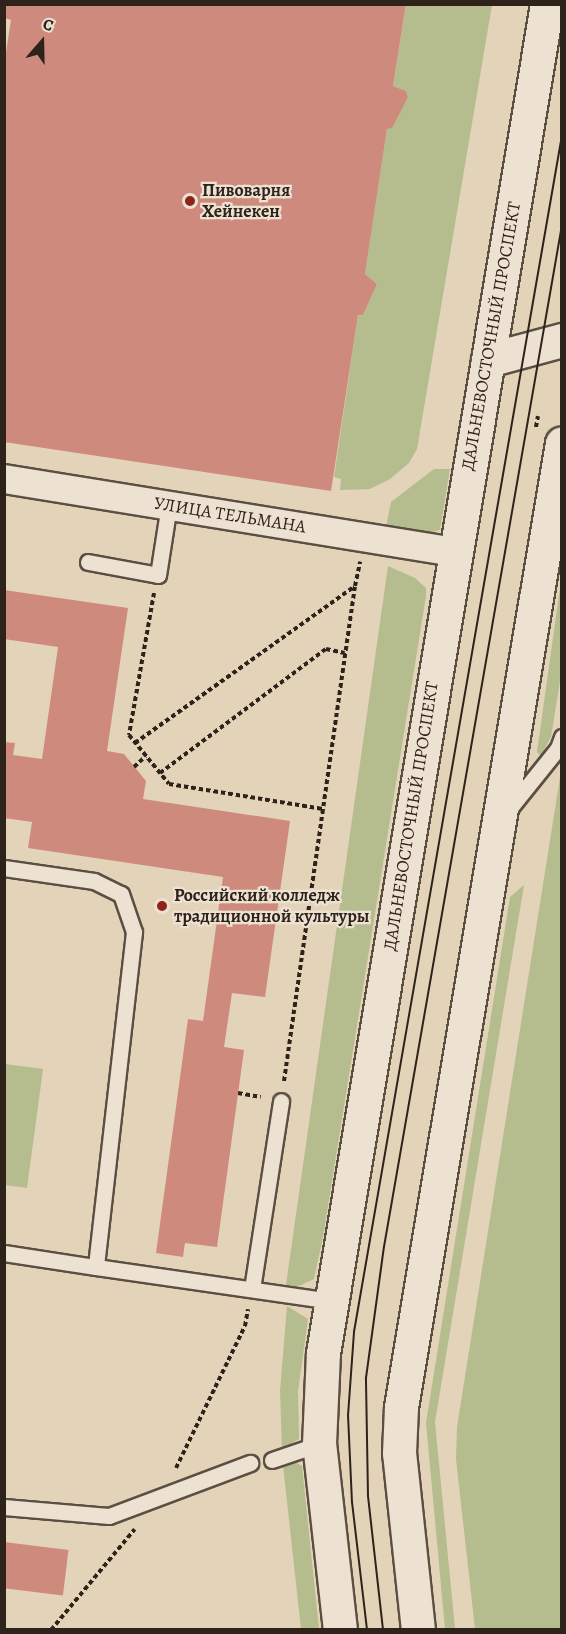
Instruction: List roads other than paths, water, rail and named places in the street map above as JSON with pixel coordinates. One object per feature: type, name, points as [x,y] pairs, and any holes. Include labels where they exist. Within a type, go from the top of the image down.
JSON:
[{"type":"main road","name":"ДАЛЬНЕВОСТОЧНЫЙ ПРОСПЕКТ","points":[[340,1629],[320,1444],[323,1353],[454,552],[547,4]]},
{"type":"main road","points":[[488,360],[561,340]]},
{"type":"main road","points":[[488,360],[561,362]]},
{"type":"main road","points":[[418,1629],[399,1453],[401,1407],[499,822],[555,530],[561,443]]},
{"type":"street","name":"УЛИЦА ТЕЛЬМАНА","points":[[4,479],[454,552]]},
{"type":"lane","points":[[88,562],[158,575],[169,505]]},
{"type":"lane","points":[[499,822],[558,748],[561,737]]},
{"type":"lane","points":[[4,868],[94,881],[121,894],[134,932],[96,1267]]},
{"type":"lane","points":[[252,1289],[281,1101]]},
{"type":"lane","points":[[4,1253],[331,1302]]},
{"type":"lane","points":[[272,1460],[320,1444]]},
{"type":"lane","points":[[4,1507],[109,1516],[158,1501],[250,1463]]},
{"type":"tram line","points":[[367,1630],[352,1503],[348,1416],[354,1332],[562,135]]},
{"type":"tram line","points":[[383,1630],[368,1496],[366,1378],[384,1247],[562,225]]},
{"type":"place","name":"Пивоварня Хейнекен","points":[[190,201]]},
{"type":"place","name":"Российский колледж традиционной культуры","points":[[162,906]]}]
